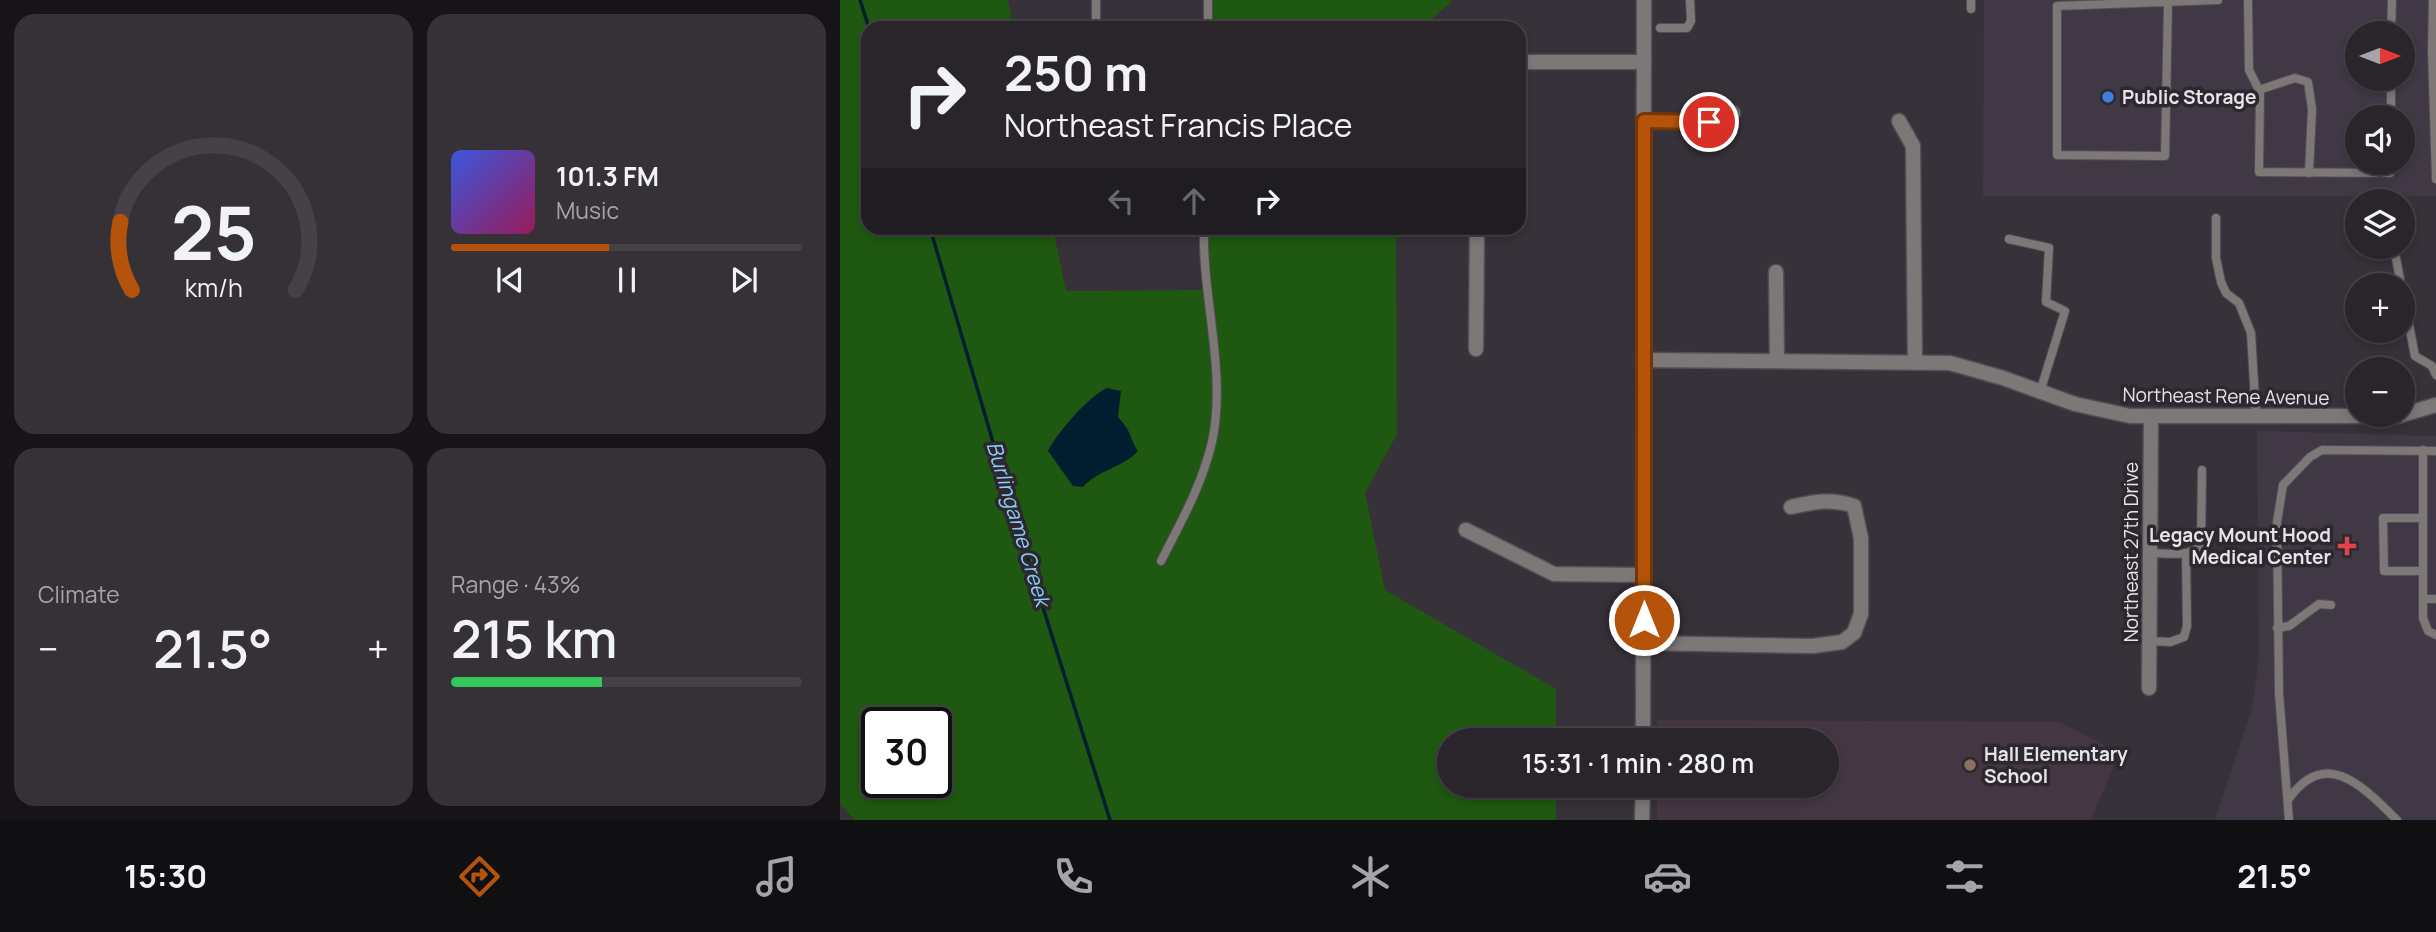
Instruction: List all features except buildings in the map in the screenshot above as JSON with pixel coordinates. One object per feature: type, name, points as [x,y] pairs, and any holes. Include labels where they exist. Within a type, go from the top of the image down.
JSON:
[{"type":"street","points":[[1643,728],[1644,0]]},
{"type":"street","points":[[1526,62],[1644,62]]},
{"type":"street","points":[[1644,121],[1709,122],[1733,113]]},
{"type":"street","points":[[1899,121],[1913,146],[1914,361]]},
{"type":"street","points":[[1476,349],[1477,235]]},
{"type":"street","points":[[1776,272],[1777,361]]},
{"type":"street","name":"Northeast Rene Avenue","points":[[1643,360],[1914,361],[1972,368],[2108,413],[2151,416],[2398,416],[2436,405]]},
{"type":"street","name":"Northeast 27th Drive","points":[[2149,688],[2151,416]]},
{"type":"street","points":[[1644,643],[1813,646],[1842,642],[1854,633],[1861,614],[1860,522],[1854,506],[1838,500],[1821,500],[1791,507]]},
{"type":"street","points":[[1466,530],[1554,574],[1643,575]]},
{"type":"street","points":[[1642,820],[1643,798]]},
{"type":"lane","points":[[1096,0],[1096,21]]},
{"type":"lane","points":[[1208,0],[1208,21]]},
{"type":"lane","points":[[1660,28],[1687,27],[1691,21],[1690,0]]},
{"type":"lane","points":[[2168,4],[2165,156],[2057,155],[2057,6],[2168,4],[2218,0]]},
{"type":"lane","points":[[2248,0],[2249,70],[2259,90],[2259,172],[2345,173]]},
{"type":"lane","points":[[2392,0],[2392,21]]},
{"type":"lane","points":[[2433,0],[2436,179]]},
{"type":"lane","points":[[2259,90],[2295,78],[2308,82],[2312,108],[2309,173]]},
{"type":"lane","points":[[2216,218],[2216,258],[2221,282],[2227,293],[2239,303],[2251,333],[2256,416]]},
{"type":"lane","points":[[1161,561],[1201,483],[1212,440],[1216,395],[1205,235]]},
{"type":"lane","points":[[2009,239],[2049,248],[2046,302],[2065,310],[2040,392]]},
{"type":"lane","points":[[2412,343],[2415,356],[2432,366],[2436,375]]},
{"type":"lane","points":[[2290,820],[2277,628],[2277,522],[2283,485],[2310,457],[2322,450],[2436,451]]},
{"type":"lane","points":[[2423,450],[2423,599],[2427,631],[2436,635]]},
{"type":"lane","points":[[2150,552],[2195,552],[2201,545],[2202,470]]},
{"type":"lane","points":[[2423,518],[2383,518],[2384,571],[2423,571]]},
{"type":"lane","points":[[2150,642],[2170,642],[2183,637],[2187,626],[2186,553]]},
{"type":"lane","points":[[2423,599],[2436,599]]},
{"type":"lane","points":[[2277,628],[2289,626],[2319,604],[2331,605]]},
{"type":"lane","points":[[2288,800],[2307,780],[2335,774],[2360,784],[2397,820]]},
{"type":"shaded area","name":"Public Storage","points":[[1984,0],[2436,0],[2436,196],[2415,196],[2415,189],[2345,189],[2345,196],[1983,196]]},
{"type":"shaded area","name":"Legacy Mount Hood Medical Center","points":[[2257,431],[2436,436],[2436,820],[2215,820],[2252,708],[2259,657]]},
{"type":"shaded area","name":"Hall Elementary School","points":[[1657,720],[2060,722],[2119,753],[2091,820],[1657,820],[1657,798],[1839,798],[1839,728],[1657,728]]},
{"type":"green space","points":[[840,0],[1008,0],[1012,21],[861,21],[861,235],[1054,235],[1066,291],[1203,290],[1203,235],[1396,235],[1397,434],[1365,493],[1385,590],[1556,689],[1556,728],[1437,728],[1437,798],[1556,798],[1556,820],[855,820],[840,804]]},
{"type":"green space","points":[[1204,0],[1453,0],[1430,21],[1204,21]]},
{"type":"water","points":[[1107,388],[1121,391],[1118,417],[1138,451],[1083,487],[1073,486],[1048,451],[1074,416]]},
{"type":"waterway","name":"Burlingame Creek","points":[[860,0],[867,21]]},
{"type":"waterway","name":"Burlingame Creek","points":[[932,235],[1023,544],[1110,820]]},
{"type":"place","name":"Public Storage","points":[[2108,97]]},
{"type":"place","name":"Legacy Mount Hood Medical Center","points":[[2347,546]]},
{"type":"place","name":"Hall Elementary School","points":[[1970,765]]},
{"type":"route","points":[[1644,620],[1644,121],[1709,122]]}]
